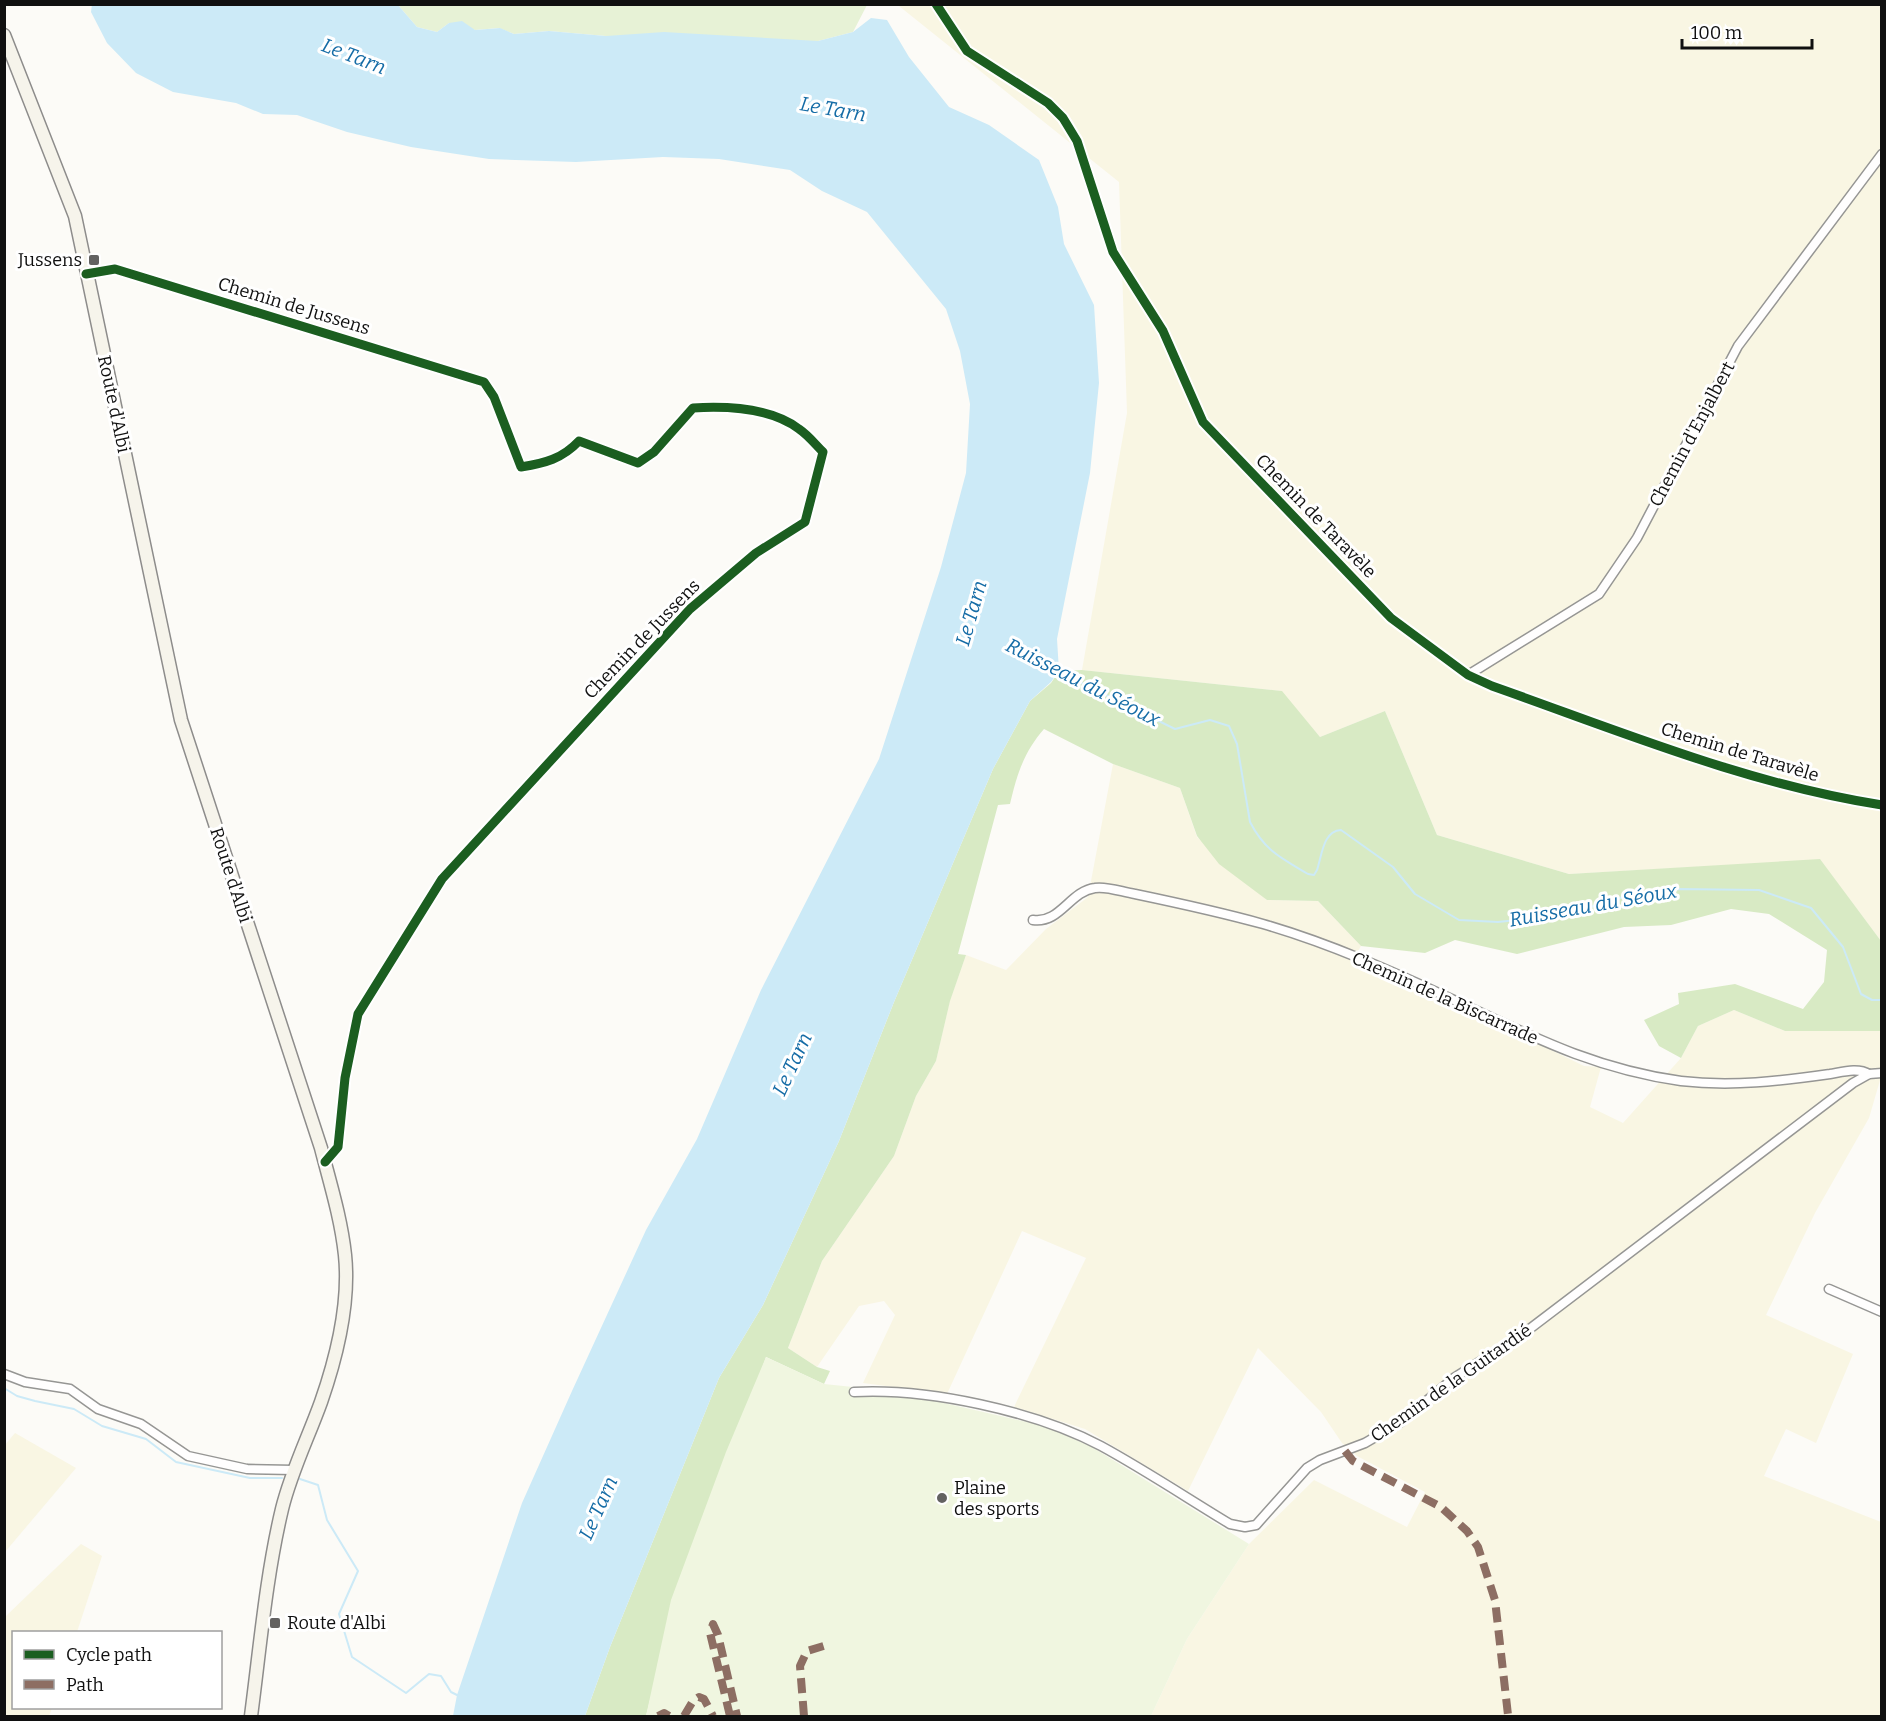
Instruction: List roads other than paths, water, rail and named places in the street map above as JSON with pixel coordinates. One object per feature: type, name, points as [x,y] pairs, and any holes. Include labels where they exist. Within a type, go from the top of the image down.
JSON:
[{"type":"street","name":"Chemin de Taravèle","points":[[936,4],[968,51],[1048,103],[1063,118],[1077,141],[1113,252],[1163,331],[1203,422],[1391,618],[1468,675],[1492,686],[1713,764],[1803,790],[1881,805]]},
{"type":"street","name":"Route d'Albi","points":[[4,35],[75,216],[181,720],[325,1162],[338,1209],[345,1255],[346,1288],[336,1352],[321,1401],[294,1470],[278,1529],[251,1716]]},
{"type":"street","name":"Chemin d'Enjalbert","points":[[1468,675],[1599,594],[1637,538],[1738,346],[1881,154]]},
{"type":"street","name":"Chemin de Jussens","points":[[86,274],[115,269],[484,382],[494,397],[522,467],[552,461],[570,451],[579,441],[638,463],[654,452],[693,408],[723,406],[776,417],[798,428],[823,452],[805,522],[756,553],[690,609],[442,879],[358,1014],[345,1078],[338,1147],[325,1162]]},
{"type":"street","name":"Chemin de la Biscarrade","points":[[1033,920],[1049,920],[1088,890],[1104,888],[1214,912],[1294,934],[1379,967],[1557,1049],[1639,1072],[1682,1081],[1738,1083],[1775,1082],[1858,1070],[1869,1074]]},
{"type":"street","name":"Chemin de la Guitardié","points":[[854,1392],[884,1390],[916,1394],[1046,1422],[1101,1447],[1230,1524],[1245,1527],[1256,1525],[1307,1468],[1320,1460],[1365,1443],[1401,1422],[1454,1378],[1519,1337],[1853,1083],[1869,1074],[1881,1073]]},
{"type":"street","points":[[1829,1289],[1881,1312]]},
{"type":"street","points":[[4,1374],[25,1382],[70,1389],[98,1409],[141,1424],[188,1456],[247,1469],[294,1470]]},
{"type":"water","name":"Le Tarn","points":[[92,4],[398,5],[417,27],[437,32],[449,23],[462,21],[475,30],[500,28],[514,34],[549,31],[606,36],[664,32],[818,41],[853,32],[871,18],[887,20],[909,57],[949,107],[989,125],[1039,160],[1058,207],[1064,244],[1094,305],[1099,383],[1090,473],[1057,639],[1059,671],[1051,682],[1030,701],[993,769],[894,1002],[839,1141],[763,1305],[719,1378],[610,1647],[585,1716],[453,1716],[457,1695],[522,1503],[646,1230],[697,1139],[761,990],[879,759],[941,567],[966,473],[970,404],[960,351],[946,309],[867,212],[822,191],[790,170],[719,159],[663,157],[576,162],[489,159],[411,147],[347,132],[297,115],[263,114],[236,103],[173,92],[136,73],[107,43],[91,12]]},
{"type":"waterway","name":"Ruisseau du Séoux","points":[[1057,671],[1175,729],[1210,720],[1229,726],[1237,744],[1250,822],[1268,847],[1308,874],[1314,875],[1317,870],[1327,839],[1335,831],[1341,830],[1393,867],[1415,894],[1459,920],[1498,922],[1564,915],[1630,895],[1677,889],[1759,890],[1811,908],[1843,947],[1861,994],[1872,1000],[1882,1000]]},
{"type":"waterway","points":[[4,1388],[17,1396],[74,1409],[102,1426],[146,1439],[176,1462],[250,1478],[282,1478]]},
{"type":"waterway","points":[[300,1479],[318,1485],[327,1520],[358,1571],[339,1614],[352,1657],[406,1693],[429,1674],[441,1676],[451,1692],[457,1695]]},
{"type":"place","name":"Jussens","points":[[94,260]]},
{"type":"place","name":"Plaine des sports","points":[[942,1498]]},
{"type":"place","name":"Route d'Albi","points":[[275,1623]]}]
